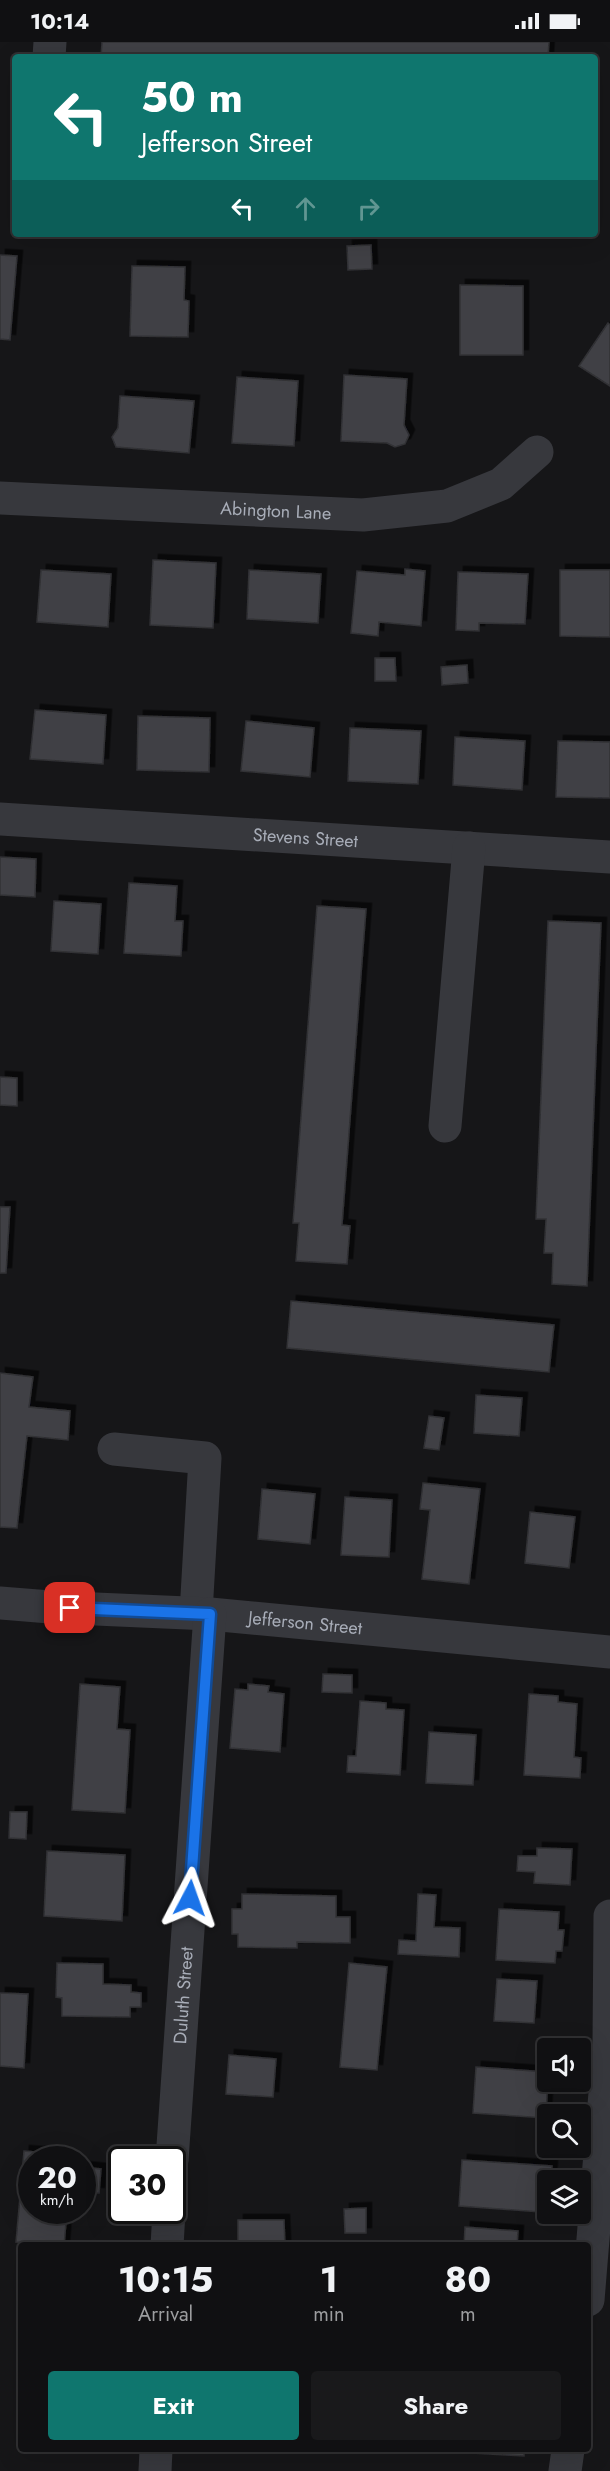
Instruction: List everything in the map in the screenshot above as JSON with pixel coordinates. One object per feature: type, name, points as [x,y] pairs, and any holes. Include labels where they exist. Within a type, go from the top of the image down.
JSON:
[{"type":"street","name":"Abington Lane","points":[[0,498],[363,514],[447,506],[501,483],[537,453]]},
{"type":"street","name":"Stevens Street","points":[[0,819],[610,857]]},
{"type":"street","points":[[445,1126],[469,848]]},
{"type":"street","name":"Duluth Street","points":[[114,1449],[206,1458],[203,1613],[173,2146]]},
{"type":"street","name":"Jefferson Street","points":[[0,1603],[203,1613],[610,1652]]},
{"type":"street","points":[[591,2263],[609,2044],[610,1916]]},
{"type":"street","points":[[167,2242],[168,2224]]},
{"type":"street","points":[[155,2471],[156,2452]]},
{"type":"street","points":[[565,2471],[568,2452]]},
{"type":"building","points":[[102,42],[549,42],[548,54],[101,54]]},
{"type":"building","points":[[371,245],[372,269],[348,270],[347,246]]},
{"type":"building","points":[[0,255],[17,256],[10,340],[0,339]]},
{"type":"building","points":[[132,266],[185,267],[184,300],[189,301],[188,337],[130,336]]},
{"type":"building","points":[[460,285],[523,286],[523,355],[460,355]]},
{"type":"building","points":[[608,323],[610,325],[610,386],[579,366]]},
{"type":"building","points":[[344,375],[407,379],[404,425],[409,435],[405,444],[395,447],[387,443],[341,441]]},
{"type":"building","points":[[237,377],[298,381],[294,446],[232,443]]},
{"type":"building","points":[[120,396],[194,401],[189,453],[116,447],[112,437],[118,428]]},
{"type":"building","points":[[153,560],[216,563],[213,628],[150,625]]},
{"type":"building","points":[[405,569],[425,571],[421,626],[379,622],[378,636],[351,633],[357,571],[405,575]]},
{"type":"building","points":[[41,570],[111,574],[108,627],[37,622]]},
{"type":"building","points":[[249,570],[321,574],[318,623],[247,619]]},
{"type":"building","points":[[560,570],[610,570],[610,637],[560,636]]},
{"type":"building","points":[[458,572],[528,574],[525,624],[479,623],[479,631],[456,630]]},
{"type":"building","points":[[375,658],[395,658],[396,681],[375,681]]},
{"type":"building","points":[[467,665],[468,683],[442,685],[441,667]]},
{"type":"building","points":[[35,710],[106,715],[103,764],[30,759]]},
{"type":"building","points":[[138,716],[210,718],[209,772],[137,770]]},
{"type":"building","points":[[246,721],[314,728],[310,777],[241,771]]},
{"type":"building","points":[[350,728],[421,731],[418,784],[348,781]]},
{"type":"building","points":[[455,737],[525,741],[522,790],[453,785]]},
{"type":"building","points":[[558,741],[610,742],[610,798],[556,797]]},
{"type":"building","points":[[0,857],[36,859],[35,897],[0,895]]},
{"type":"building","points":[[129,883],[177,886],[175,921],[183,921],[181,956],[124,953]]},
{"type":"building","points":[[54,901],[101,904],[98,954],[51,951]]},
{"type":"building","points":[[317,906],[366,909],[342,1225],[350,1226],[347,1264],[296,1261],[299,1223],[293,1223]]},
{"type":"building","points":[[548,921],[601,923],[587,1286],[552,1284],[553,1253],[544,1253],[546,1219],[536,1219]]},
{"type":"building","points":[[0,1077],[17,1078],[17,1106],[0,1105]]},
{"type":"building","points":[[0,1207],[10,1207],[6,1273],[0,1273]]},
{"type":"building","points":[[291,1301],[554,1325],[549,1372],[287,1348]]},
{"type":"building","points":[[0,1373],[33,1377],[29,1407],[70,1411],[68,1440],[27,1436],[17,1528],[0,1527]]},
{"type":"building","points":[[476,1395],[522,1398],[519,1436],[474,1433]]},
{"type":"building","points":[[429,1416],[444,1418],[439,1450],[424,1448]]},
{"type":"building","points":[[423,1483],[480,1489],[469,1584],[422,1579],[430,1510],[420,1509]]},
{"type":"building","points":[[262,1489],[315,1494],[310,1544],[258,1539]]},
{"type":"building","points":[[345,1497],[392,1500],[389,1557],[341,1555]]},
{"type":"building","points":[[530,1512],[575,1517],[569,1568],[525,1563]]},
{"type":"building","points":[[323,1674],[352,1675],[352,1693],[322,1692]]},
{"type":"building","points":[[80,1684],[120,1687],[117,1729],[130,1730],[125,1813],[72,1810]]},
{"type":"building","points":[[248,1684],[269,1686],[268,1692],[284,1694],[280,1752],[230,1748],[235,1689],[248,1690]]},
{"type":"building","points":[[529,1694],[558,1696],[558,1702],[577,1704],[574,1757],[581,1758],[580,1778],[524,1775]]},
{"type":"building","points":[[360,1701],[386,1703],[386,1709],[404,1710],[400,1775],[347,1772],[348,1756],[356,1756]]},
{"type":"building","points":[[429,1732],[476,1735],[473,1785],[426,1783]]},
{"type":"building","points":[[10,1812],[27,1812],[26,1839],[9,1838]]},
{"type":"building","points":[[537,1848],[572,1849],[570,1885],[534,1883],[535,1872],[517,1871],[518,1856],[537,1856]]},
{"type":"building","points":[[47,1851],[125,1855],[122,1921],[44,1916]]},
{"type":"building","points":[[242,1894],[336,1896],[336,1917],[350,1917],[350,1943],[297,1942],[297,1948],[238,1947],[238,1934],[232,1934],[232,1909],[242,1909]]},
{"type":"building","points":[[418,1894],[436,1895],[434,1927],[460,1928],[459,1957],[398,1954],[399,1940],[416,1941]]},
{"type":"building","points":[[499,1909],[559,1912],[558,1930],[564,1930],[562,1951],[556,1951],[555,1963],[496,1960]]},
{"type":"building","points":[[57,1963],[103,1964],[103,1984],[131,1985],[131,1992],[141,1993],[141,2007],[130,2007],[130,2017],[62,2016],[62,1998],[56,1997]]},
{"type":"building","points":[[349,1963],[387,1967],[377,2070],[340,2067]]},
{"type":"building","points":[[497,1979],[537,1981],[534,2023],[494,2021]]},
{"type":"building","points":[[0,1993],[28,1994],[24,2068],[0,2066]]},
{"type":"building","points":[[229,2055],[276,2059],[273,2097],[226,2094]]},
{"type":"building","points":[[476,2067],[537,2071],[537,2092],[547,2092],[547,2104],[537,2104],[537,2117],[473,2113]]},
{"type":"building","points":[[462,2160],[552,2166],[552,2170],[537,2170],[537,2212],[459,2206]]},
{"type":"building","points":[[96,2168],[101,2169],[99,2193],[96,2193]]},
{"type":"building","points":[[366,2208],[366,2233],[345,2233],[344,2209]]},
{"type":"building","points":[[18,2219],[18,2224],[66,2224],[64,2242],[16,2242]]},
{"type":"building","points":[[238,2220],[284,2220],[285,2242],[238,2242]]},
{"type":"building","points":[[465,2227],[518,2231],[517,2242],[464,2242]]},
{"type":"building","points":[[456,2452],[524,2452],[524,2456]]},
{"type":"route","points":[[70,1608],[210,1614],[190,1898]]}]
